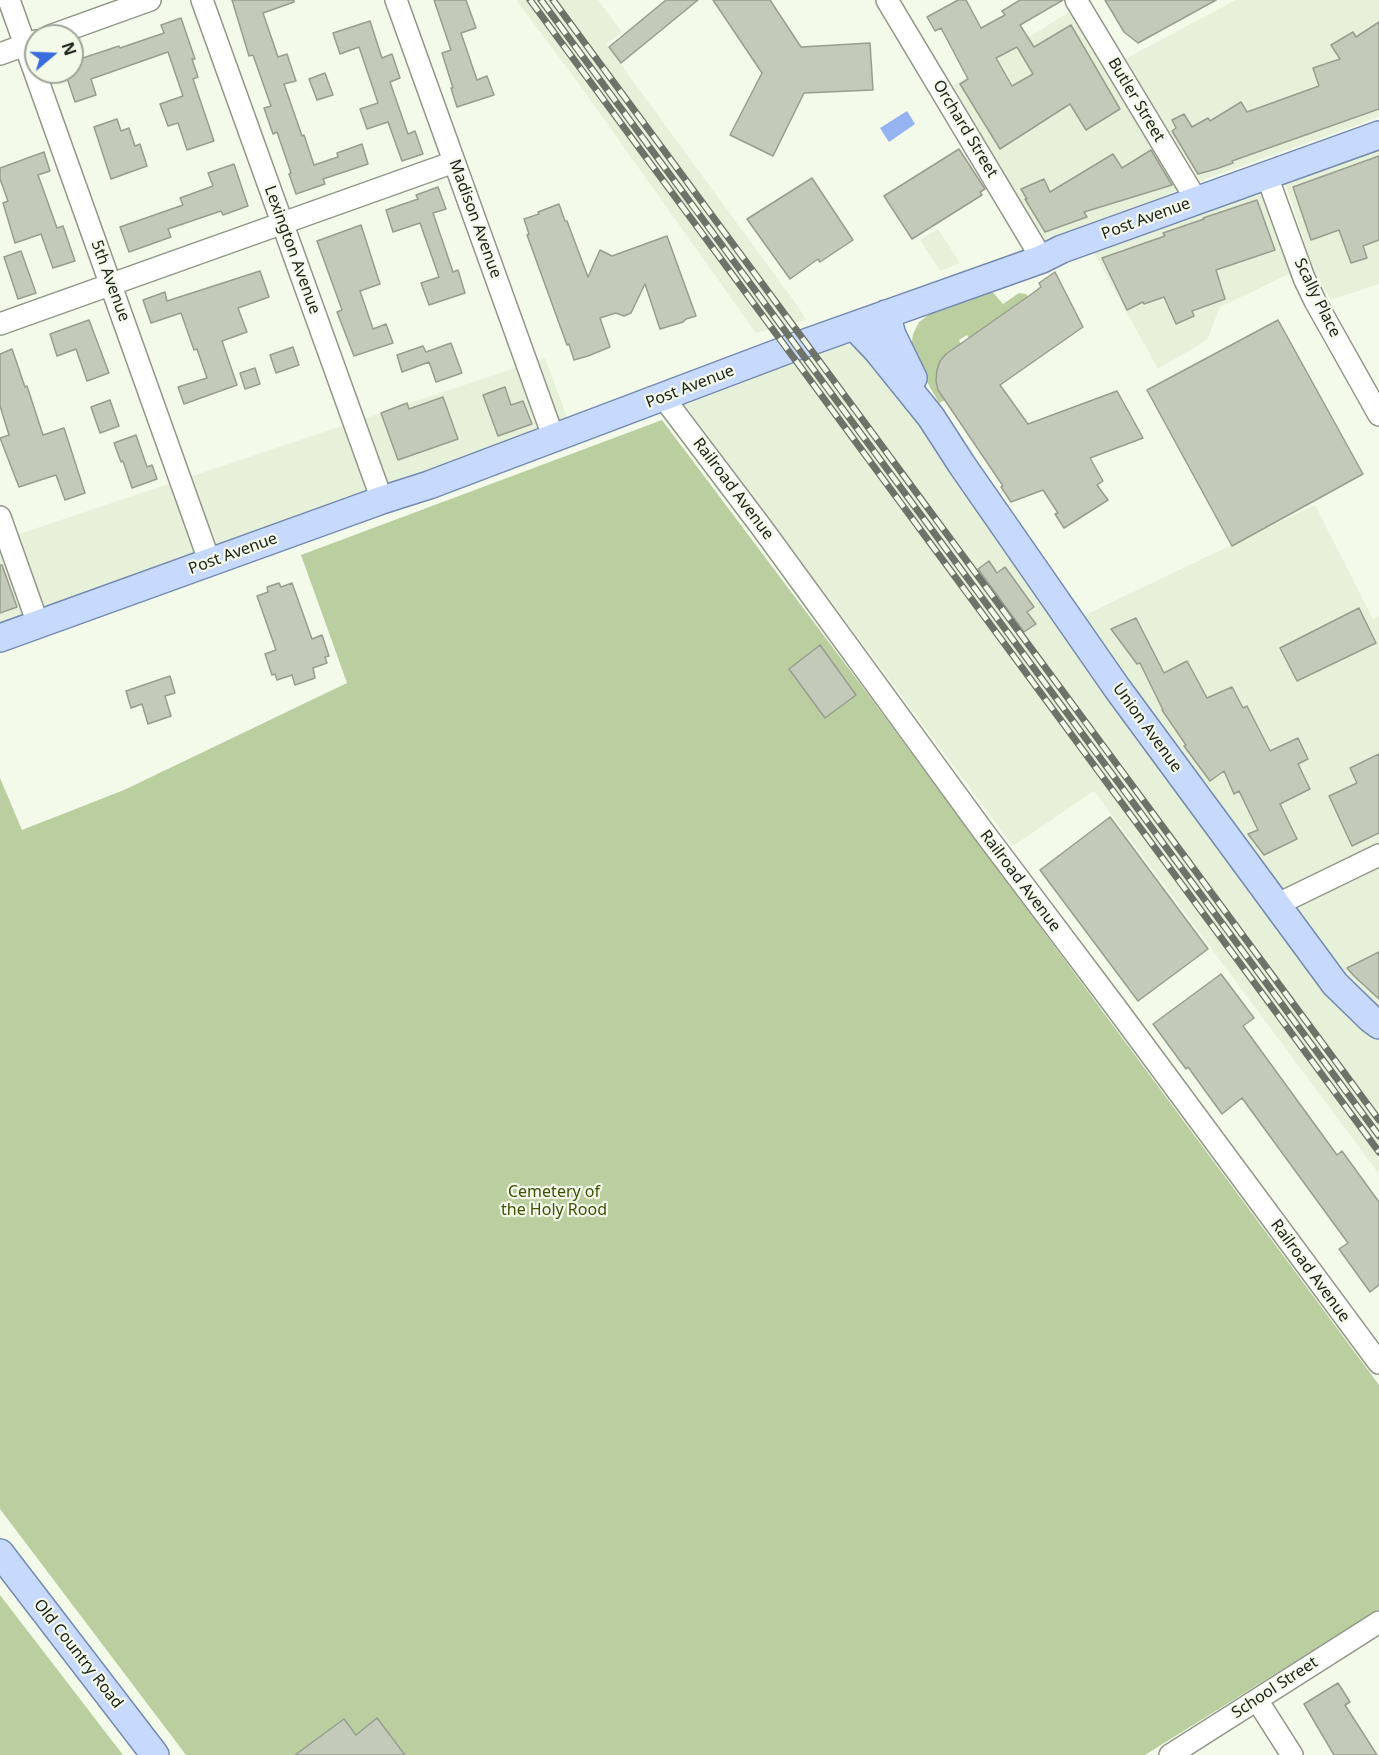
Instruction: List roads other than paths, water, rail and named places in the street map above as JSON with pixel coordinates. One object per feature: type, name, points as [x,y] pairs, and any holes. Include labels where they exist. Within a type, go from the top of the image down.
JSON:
[{"type":"main road","name":"Post Avenue","points":[[0,638],[429,485],[886,314],[1042,259],[1062,249],[1379,135]]},
{"type":"main road","name":"Union Avenue","points":[[886,314],[892,335],[932,417],[962,465],[1117,688],[1276,905],[1335,984],[1379,1025]]},
{"type":"main road","name":"Union Avenue","points":[[854,326],[877,350],[932,417]]},
{"type":"main road","name":"Old Country Road","points":[[0,1553],[155,1755]]},
{"type":"street","name":"5th Avenue","points":[[9,0],[24,31]]},
{"type":"street","points":[[83,24],[150,0]]},
{"type":"street","name":"Lexington Avenue","points":[[202,0],[382,500]]},
{"type":"street","name":"Madison Avenue","points":[[396,0],[554,439]]},
{"type":"street","name":"Orchard Street","points":[[887,0],[1042,259]]},
{"type":"street","name":"Butler Street","points":[[1076,0],[1197,201]]},
{"type":"street","points":[[0,54],[24,45]]},
{"type":"street","name":"5th Avenue","points":[[44,84],[111,284],[210,563]]},
{"type":"street","points":[[0,324],[454,162]]},
{"type":"street","name":"Scally Place","points":[[1267,176],[1315,302],[1379,415]]},
{"type":"street","name":"Railroad Avenue","points":[[663,397],[1379,1364]]},
{"type":"street","points":[[0,517],[38,624]]},
{"type":"street","points":[[1276,905],[1379,855]]},
{"type":"street","name":"School Street","points":[[1170,1755],[1379,1622]]},
{"type":"street","points":[[1257,1700],[1292,1755]]},
{"type":"water","points":[[907,111],[915,124],[889,142],[880,128]]},
{"type":"railway","points":[[530,0],[1379,1152]]},
{"type":"railway","points":[[541,0],[1379,1136]]},
{"type":"railway","points":[[553,0],[1379,1120]]},
{"type":"park label","name":"Cemetery of the Holy Rood","points":[[554,1201]]}]
